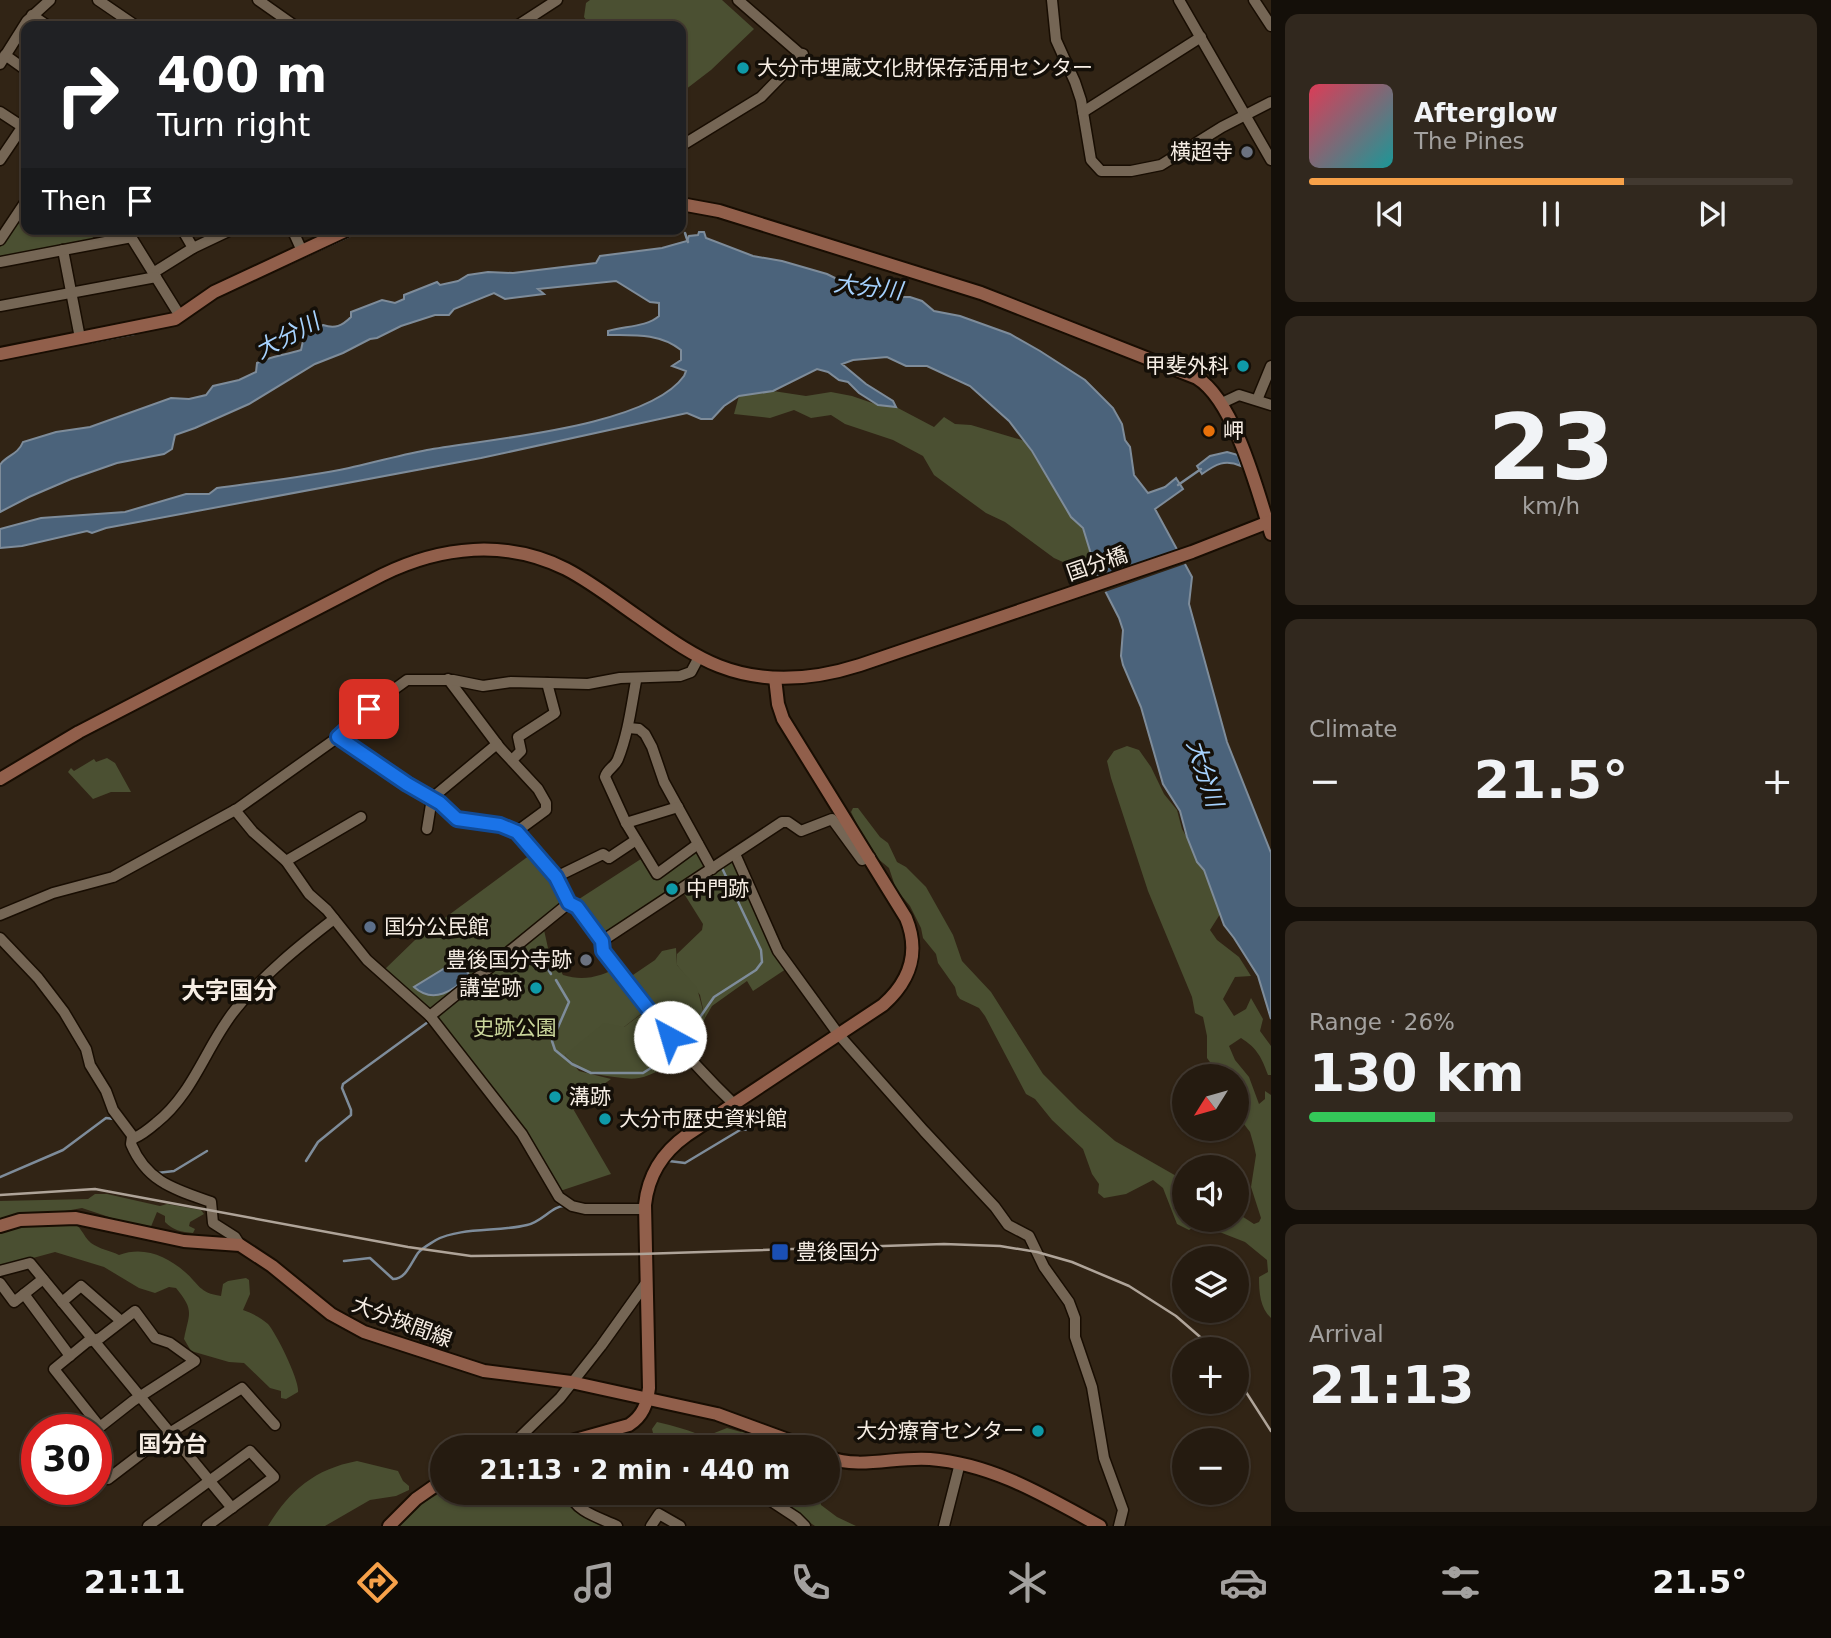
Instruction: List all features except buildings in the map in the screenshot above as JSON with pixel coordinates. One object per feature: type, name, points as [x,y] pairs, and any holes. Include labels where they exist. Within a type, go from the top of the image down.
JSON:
[{"type":"street","points":[[28,21],[50,0]]},
{"type":"street","points":[[98,0],[129,21]]},
{"type":"street","points":[[258,0],[288,21]]},
{"type":"street","points":[[525,21],[557,0]]},
{"type":"street","points":[[686,143],[761,97],[803,54],[738,0]]},
{"type":"street","points":[[1052,0],[1056,40],[1075,82],[1093,164],[1101,171],[1141,170],[1161,165],[1180,155],[1194,143],[1271,102]]},
{"type":"street","points":[[1179,0],[1271,160]]},
{"type":"street","points":[[1254,0],[1271,26]]},
{"type":"street","points":[[32,15],[41,21]]},
{"type":"street","points":[[21,32],[3,60],[21,68]]},
{"type":"street","points":[[1083,112],[1201,37]]},
{"type":"street","points":[[0,112],[21,126]]},
{"type":"street","points":[[0,160],[21,132]]},
{"type":"street","points":[[686,205],[719,211],[999,300],[1193,376],[1210,387],[1222,402],[1270,528]]},
{"type":"street","points":[[2,232],[21,207]]},
{"type":"street","points":[[0,262],[121,235]]},
{"type":"street","points":[[130,235],[180,316]]},
{"type":"street","points":[[185,235],[193,248]]},
{"type":"street","points":[[0,306],[155,275],[193,248],[220,235]]},
{"type":"street","points":[[295,235],[302,251]]},
{"type":"street","points":[[0,354],[169,321],[214,292],[336,235]]},
{"type":"street","points":[[63,250],[80,338]]},
{"type":"street","points":[[1257,400],[1271,366]]},
{"type":"street","points":[[1222,402],[1238,395],[1271,405]]},
{"type":"street","name":"国分橋","points":[[0,779],[79,732],[382,575],[410,563],[450,552],[471,549],[500,550],[528,555],[585,580],[699,657],[733,670],[775,678],[813,677],[847,669],[1270,528]]},
{"type":"street","points":[[0,915],[53,893],[113,877],[235,810],[338,737],[403,682],[414,678],[483,686],[511,682],[588,684],[620,678],[680,676],[693,670],[699,657]]},
{"type":"street","points":[[593,1435],[629,1425],[640,1415],[647,1399],[644,1209],[650,1181],[664,1155],[680,1140],[889,1000],[904,982],[912,965],[914,946],[903,910],[783,719],[775,678]]},
{"type":"street","points":[[448,680],[497,744],[538,789],[547,806],[516,832]]},
{"type":"street","points":[[636,681],[629,728],[618,761],[605,775],[626,823],[657,874],[698,845]]},
{"type":"street","points":[[512,760],[521,751],[518,737],[555,713],[547,683]]},
{"type":"street","points":[[629,728],[639,729],[645,734],[662,778],[712,869]]},
{"type":"street","points":[[338,737],[432,798],[457,819],[500,825],[516,832],[556,877],[569,903],[577,907],[602,941],[603,951],[682,1052],[734,1104]]},
{"type":"street","points":[[427,829],[432,798],[497,744]]},
{"type":"street","points":[[626,823],[678,807]]},
{"type":"street","points":[[235,810],[253,832],[286,861],[309,894],[334,919],[367,960],[430,1016],[522,1134],[563,1200],[572,1206],[592,1209],[644,1209]]},
{"type":"street","points":[[286,861],[361,817]]},
{"type":"street","points":[[602,941],[782,822],[788,822],[801,831],[830,819],[862,860],[870,857]]},
{"type":"street","points":[[556,877],[603,854],[610,858],[636,840]]},
{"type":"street","points":[[736,853],[778,951],[839,1035],[995,1207],[1007,1225],[1029,1236],[1044,1267],[1069,1302],[1075,1318],[1076,1339],[1092,1387],[1106,1465],[1123,1510],[1119,1526]]},
{"type":"street","points":[[430,1016],[569,903]]},
{"type":"street","points":[[132,1138],[137,1138],[157,1122],[181,1098],[228,1021],[246,998],[281,962],[334,919]]},
{"type":"street","points":[[0,938],[38,978],[64,1012],[86,1049],[90,1065],[106,1091],[113,1110],[132,1138],[130,1142],[133,1149],[149,1173],[178,1190],[211,1202],[211,1221],[235,1237],[240,1245]]},
{"type":"street","name":"大分挾間線","points":[[0,1226],[20,1220],[76,1218],[184,1241],[240,1245],[272,1266],[331,1314],[357,1329],[484,1371],[571,1382],[724,1415],[776,1435]]},
{"type":"street","points":[[0,1271],[30,1263],[232,1508]]},
{"type":"street","points":[[0,1283],[14,1302],[43,1279]]},
{"type":"street","points":[[522,1435],[560,1398],[646,1283]]},
{"type":"street","points":[[62,1302],[82,1286],[121,1321]]},
{"type":"street","points":[[23,1294],[70,1356]]},
{"type":"street","points":[[87,1414],[54,1368],[135,1311],[155,1338],[170,1343],[195,1361],[140,1396],[112,1418]]},
{"type":"street","points":[[112,1476],[170,1433],[242,1388],[275,1425]]},
{"type":"street","points":[[148,1526],[250,1451],[274,1478],[207,1526]]},
{"type":"street","points":[[840,1460],[921,1458],[960,1463],[1023,1484],[1100,1526]]},
{"type":"street","points":[[944,1526],[960,1463]]},
{"type":"street","points":[[388,1526],[430,1489]]},
{"type":"street","points":[[577,1505],[617,1526]]},
{"type":"street","points":[[777,1505],[805,1526]]},
{"type":"street","points":[[651,1526],[659,1514],[680,1526]]},
{"type":"green space","points":[[590,0],[722,0],[754,29],[711,70],[686,89],[686,21],[587,21],[584,17],[586,3]]},
{"type":"green space","points":[[21,216],[21,235],[93,237],[91,242],[0,257],[0,247]]},
{"type":"green space","points":[[773,391],[806,396],[831,392],[852,396],[878,405],[896,407],[934,427],[944,417],[955,424],[971,425],[1025,441],[1071,517],[1083,528],[1096,574],[1084,577],[1074,567],[1054,558],[934,475],[923,456],[893,440],[845,424],[831,415],[811,418],[794,410],[770,418],[734,414],[739,396]]},
{"type":"green space","points":[[1127,746],[1139,750],[1164,794],[1177,810],[1182,829],[1206,870],[1222,911],[1210,930],[1217,940],[1239,957],[1251,976],[1235,977],[1223,999],[1234,1016],[1246,1009],[1251,998],[1263,1019],[1260,1031],[1271,1046],[1271,1075],[1268,1075],[1258,1054],[1241,1038],[1229,1046],[1238,1064],[1211,1064],[1207,1058],[1207,1036],[1203,1017],[1195,1013],[1192,997],[1148,891],[1111,778],[1107,761],[1114,751]]},
{"type":"green space","points":[[107,758],[115,763],[131,792],[111,792],[93,799],[68,772],[71,768],[74,771],[94,759],[96,762]]},
{"type":"green space","points":[[853,808],[858,808],[880,837],[888,843],[897,862],[926,887],[953,935],[962,961],[991,992],[1043,1074],[1115,1141],[1172,1174],[1172,1211],[1163,1188],[1153,1180],[1126,1194],[1104,1198],[1098,1193],[1099,1184],[1092,1174],[1083,1149],[1052,1120],[1035,1099],[1026,1094],[985,1016],[979,1008],[957,995],[955,987],[938,963],[936,954],[923,938],[910,906],[896,889],[889,868],[871,853],[851,812]]},
{"type":"green space","points":[[697,846],[710,868],[604,936],[576,901],[644,857],[658,875]]},
{"type":"green space","name":"史跡公園","points":[[530,855],[546,869],[564,901],[431,1013],[384,970],[415,940]]},
{"type":"green space","points":[[734,860],[789,967],[753,991],[747,981],[712,1006],[705,1018],[700,995],[677,965],[677,954],[702,930],[703,924],[683,892]]},
{"type":"green space","name":"史跡公園","points":[[544,930],[548,948],[563,975],[593,977],[621,966],[651,1006],[624,1027],[565,1055],[579,1071],[611,1079],[572,1107],[611,1174],[560,1191],[528,1136],[436,1017]]},
{"type":"green space","points":[[676,948],[677,965],[697,988],[705,1018],[695,1038],[679,1056],[660,1070],[635,1079],[583,1070],[569,1060],[565,1055],[604,1023],[624,1027],[651,1007],[630,977],[655,960],[662,951]]},
{"type":"green space","points":[[1250,1080],[1259,1104],[1265,1099],[1265,1091],[1271,1095],[1271,1318],[1262,1305],[1259,1288],[1259,1277],[1268,1272],[1267,1260],[1245,1242],[1219,1232],[1249,1232],[1249,1221],[1254,1224],[1261,1218],[1251,1187],[1256,1155],[1250,1132]]},
{"type":"green space","points":[[95,1194],[107,1194],[160,1206],[167,1204],[201,1210],[204,1214],[190,1222],[189,1226],[195,1229],[193,1233],[171,1227],[165,1222],[165,1216],[157,1212],[150,1229],[82,1208],[54,1213],[32,1213],[0,1223],[0,1201],[88,1199]]},
{"type":"green space","points":[[70,1221],[98,1247],[119,1255],[146,1252],[162,1257],[214,1295],[221,1296],[223,1284],[228,1281],[246,1278],[249,1280],[250,1294],[243,1310],[253,1314],[272,1329],[291,1368],[298,1392],[286,1399],[281,1398],[281,1391],[270,1388],[244,1363],[229,1362],[191,1351],[184,1339],[189,1318],[188,1307],[176,1288],[169,1287],[155,1293],[139,1288],[104,1267],[55,1252],[0,1267],[0,1229],[12,1224]]},
{"type":"green space","points":[[657,1422],[699,1435],[654,1435],[652,1429]]},
{"type":"green space","points":[[727,1428],[741,1432],[744,1429],[751,1431],[750,1435],[709,1435]]},
{"type":"green space","points":[[357,1461],[398,1471],[409,1490],[396,1496],[370,1500],[325,1526],[268,1526],[285,1502],[305,1483],[328,1469]]},
{"type":"green space","points":[[430,1499],[430,1505],[580,1505],[602,1526],[399,1526]]},
{"type":"green space","points":[[783,1505],[821,1505],[856,1526],[815,1526]]},
{"type":"water","name":"大分川","points":[[699,232],[704,232],[706,238],[753,256],[827,274],[843,282],[870,287],[894,297],[910,297],[922,301],[934,311],[960,316],[1010,334],[1085,380],[1113,408],[1130,447],[1134,475],[1148,493],[1165,487],[1176,478],[1183,489],[1155,509],[1192,577],[1189,604],[1227,742],[1271,853],[1271,1019],[1258,976],[1224,925],[1204,870],[1197,862],[1187,837],[1180,811],[1163,784],[1141,707],[1123,665],[1123,630],[1098,577],[1083,528],[1071,517],[1032,451],[1009,421],[970,386],[927,366],[906,366],[887,357],[853,360],[842,364],[893,401],[896,407],[878,405],[848,382],[817,369],[773,391],[739,396],[724,406],[712,419],[701,419],[687,413],[481,458],[106,528],[92,533],[87,531],[22,546],[0,548],[0,529],[41,518],[125,512],[186,494],[209,494],[217,488],[316,474],[427,450],[565,428],[637,408],[665,393],[684,376],[686,371],[672,366],[681,360],[681,350],[664,340],[637,335],[608,335],[608,331],[654,320],[659,316],[659,303],[650,302],[616,281],[538,289],[544,294],[505,299],[494,293],[454,309],[449,315],[435,315],[401,326],[315,364],[249,404],[175,435],[172,449],[164,454],[117,463],[71,479],[0,512],[0,465],[18,450],[23,442],[56,432],[90,427],[171,398],[189,399],[206,395],[213,386],[239,380],[256,372],[257,363],[301,350],[303,341],[299,338],[323,325],[338,326],[351,317],[351,312],[382,300],[395,303],[404,299],[404,295],[437,282],[440,285],[458,281],[468,275],[488,272],[513,273],[596,263],[600,256],[662,248],[687,241],[689,236],[698,235]]},
{"type":"water","points":[[1227,452],[1238,455],[1241,466],[1221,464],[1202,474],[1197,466],[1210,456]]},
{"type":"water","points":[[453,963],[462,965],[470,976],[457,986],[436,995],[429,995],[414,987]]},
{"type":"pier","points":[[1181,550],[1188,563],[1102,593],[1095,579]]},
{"type":"waterway","points":[[282,267],[352,235]]},
{"type":"waterway","points":[[686,235],[688,242]]},
{"type":"waterway","points":[[92,342],[134,334]]},
{"type":"waterway","points":[[1178,485],[1201,469]]},
{"type":"waterway","points":[[682,1043],[714,997],[756,970],[762,962],[761,950],[722,868]]},
{"type":"waterway","points":[[523,951],[526,955],[539,957],[551,974]]},
{"type":"waterway","points":[[445,1010],[491,972]]},
{"type":"waterway","points":[[556,980],[569,1002],[552,1041],[555,1050],[572,1064],[591,1073],[643,1073],[678,1051]]},
{"type":"waterway","points":[[306,1161],[318,1142],[351,1115],[343,1084],[428,1022]]},
{"type":"waterway","points":[[741,1107],[759,1125]]},
{"type":"waterway","points":[[0,1177],[63,1150],[106,1118],[114,1119]]},
{"type":"waterway","points":[[669,1161],[685,1163],[740,1130],[753,1129]]},
{"type":"waterway","points":[[157,1173],[174,1171],[207,1151]]},
{"type":"waterway","points":[[344,1261],[370,1258],[393,1279],[398,1278],[405,1273],[420,1251],[436,1240],[468,1231],[527,1225],[538,1221],[556,1208],[565,1206]]},
{"type":"railway","points":[[0,1195],[95,1189],[408,1247],[471,1256],[640,1254],[944,1244],[1000,1246],[1037,1252],[1072,1262],[1129,1286],[1176,1316],[1200,1337]]},
{"type":"railway","points":[[1249,1397],[1271,1431]]},
{"type":"place","name":"大分市埋蔵文化財保存活用センター","points":[[743,68]]},
{"type":"place","name":"横超寺","points":[[1247,152]]},
{"type":"place","name":"甲斐外科","points":[[1243,366]]},
{"type":"place","name":"岬","points":[[1209,431]]},
{"type":"place","name":"中門跡","points":[[672,889]]},
{"type":"place","name":"国分公民館","points":[[370,927]]},
{"type":"place","name":"豊後国分寺跡","points":[[586,960]]},
{"type":"place","name":"講堂跡","points":[[536,988]]},
{"type":"place","name":"溝跡","points":[[555,1097]]},
{"type":"place","name":"大分市歴史資料館","points":[[605,1119]]},
{"type":"place","name":"豊後国分","points":[[780,1252]]},
{"type":"place","name":"大分療育センター","points":[[1038,1431]]},
{"type":"district","name":"大字国分","points":[[229,991]]},
{"type":"district","name":"国分台","points":[[173,1444]]},
{"type":"route","points":[[369,709],[338,737],[440,803],[457,819],[504,826],[520,835],[556,877],[569,903],[577,907],[602,941],[600,946],[603,951],[670,1037]]}]
